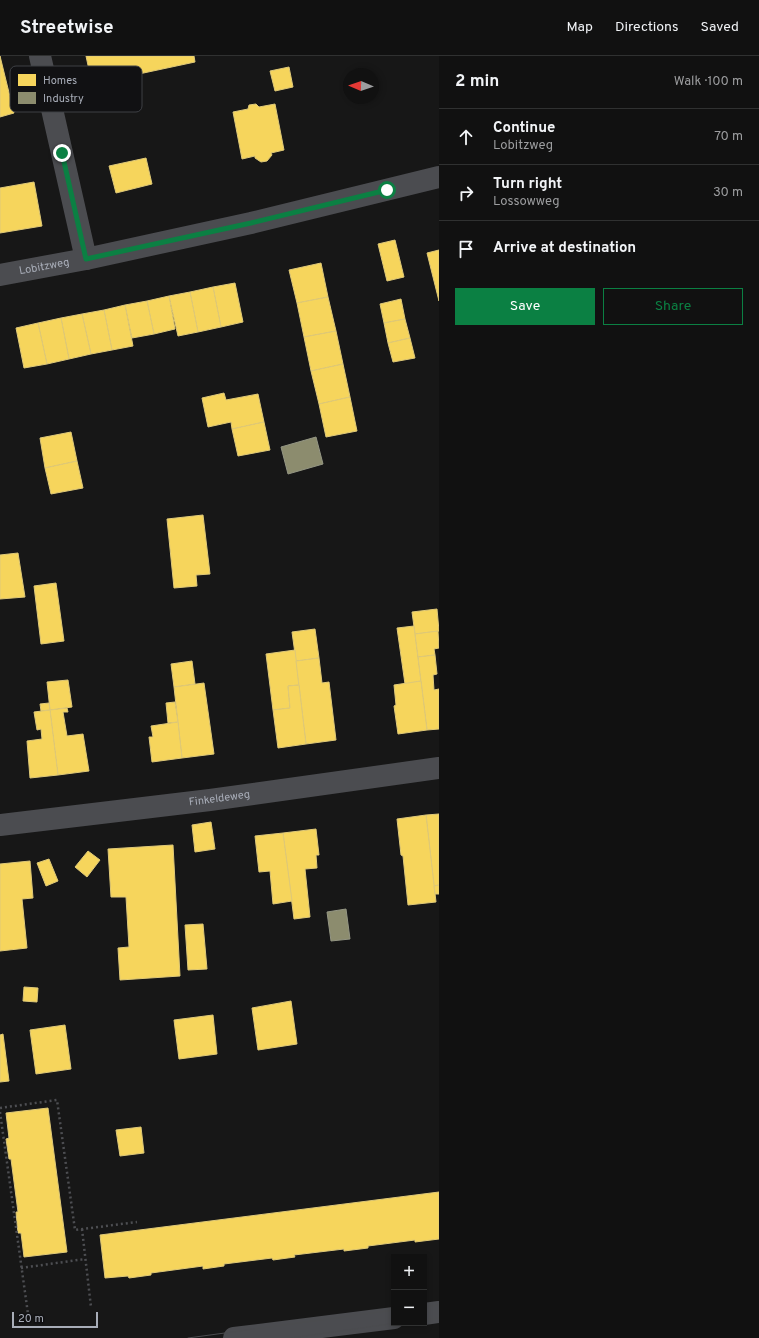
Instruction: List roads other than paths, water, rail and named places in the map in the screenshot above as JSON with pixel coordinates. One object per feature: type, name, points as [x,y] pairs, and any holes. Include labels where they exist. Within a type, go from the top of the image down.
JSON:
[{"type":"street","points":[[40,56],[42,66]]},
{"type":"street","points":[[53,112],[86,259]]},
{"type":"street","name":"Lobitzweg","points":[[0,275],[86,259],[251,223],[439,177]]},
{"type":"street","name":"Finkeldeweg","points":[[0,825],[210,800],[439,768]]},
{"type":"street","points":[[427,1314],[439,1312]]},
{"type":"street","points":[[234,1338],[366,1329],[391,1319]]},
{"type":"tram line","points":[[427,1307],[439,1305]]},
{"type":"tram line","points":[[188,1338],[391,1310]]},
{"type":"tram line","points":[[427,1320],[439,1318]]},
{"type":"tram line","points":[[290,1338],[391,1324]]}]
